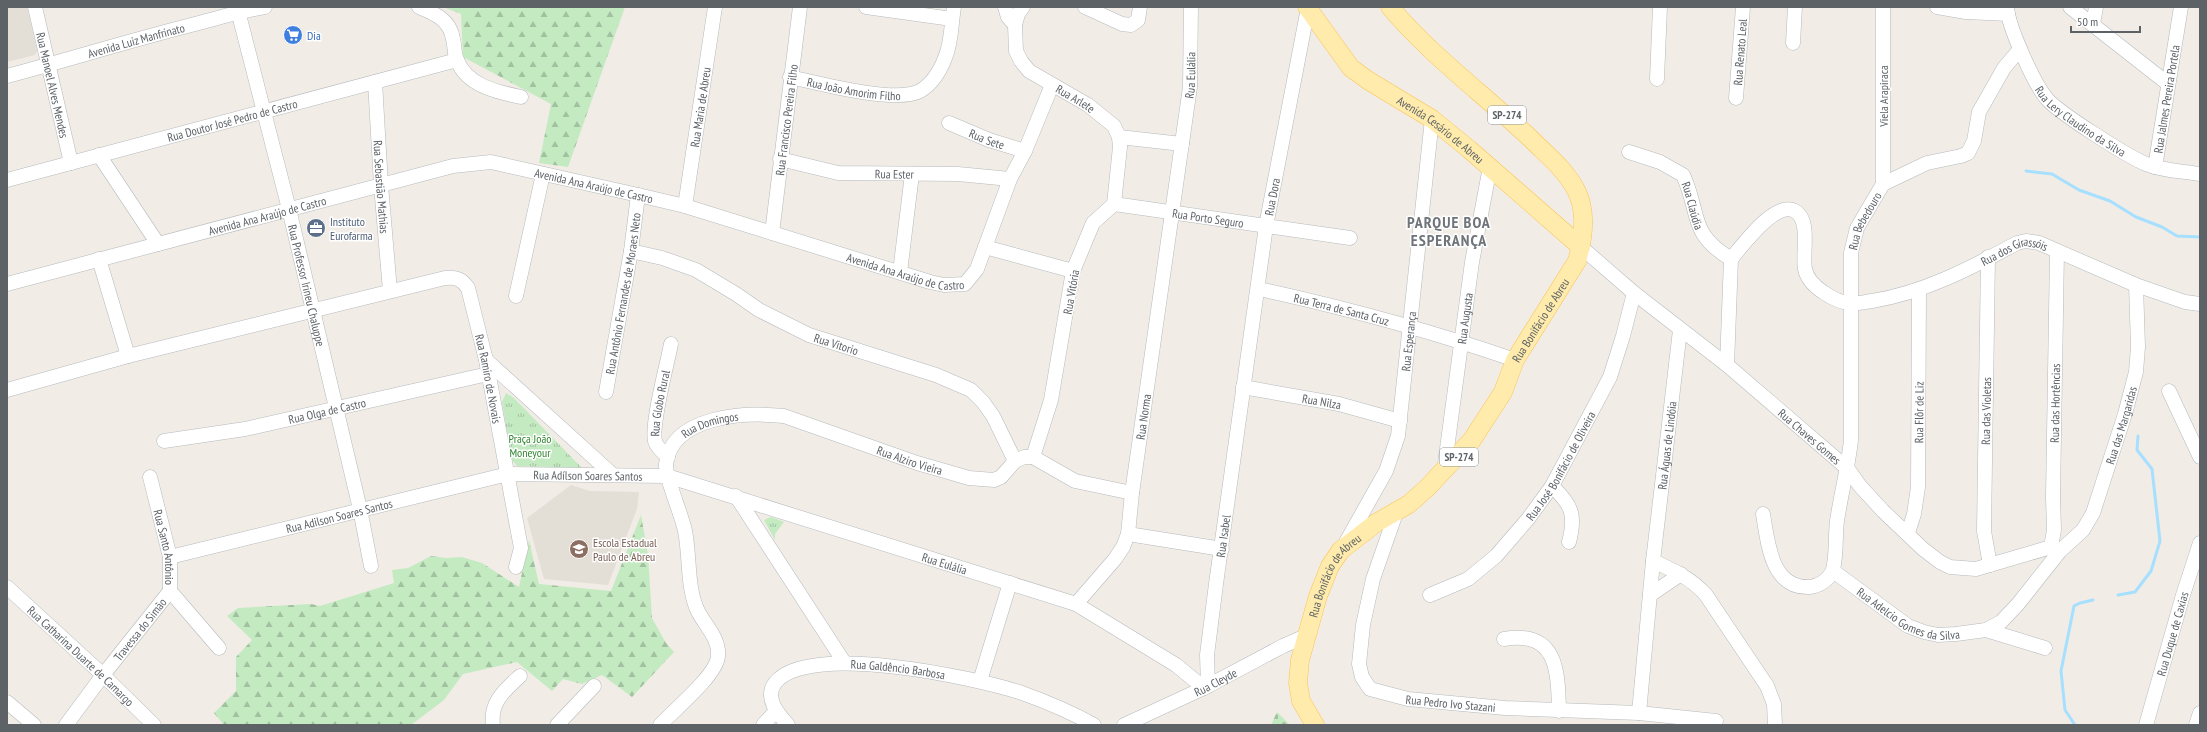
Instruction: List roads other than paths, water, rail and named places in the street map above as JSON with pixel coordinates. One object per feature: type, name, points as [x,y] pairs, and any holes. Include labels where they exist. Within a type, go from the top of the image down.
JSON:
[{"type":"main road","name":"Avenida Cesário de Abreu","points":[[1307,7],[1351,68],[1369,82],[1432,119],[1490,167],[1581,247]]},
{"type":"main road","name":"Rua Bonifácio de Abreu","points":[[1306,636],[1322,581],[1342,550],[1376,523],[1396,513],[1413,500],[1459,456],[1486,420],[1502,392],[1515,360],[1577,261],[1581,247],[1582,209],[1577,193],[1563,171],[1501,110],[1407,28],[1390,7]]},
{"type":"main road","name":"SP-274","points":[[1306,636],[1300,660],[1298,683],[1301,701],[1315,725]]},
{"type":"street","name":"Rua Manoel Alves Mendes","points":[[36,7],[71,164]]},
{"type":"street","name":"Avenida Luiz Manfrinato","points":[[7,76],[50,65],[237,9],[265,7]]},
{"type":"street","points":[[420,7],[439,16],[448,24],[453,37],[457,60],[474,82],[490,89],[521,97]]},
{"type":"street","name":"Rua Maria de Abreu","points":[[685,206],[715,7]]},
{"type":"street","name":"Rua Francisco Pereira Filho","points":[[772,233],[790,77],[800,7]]},
{"type":"street","points":[[866,7],[953,13]]},
{"type":"street","points":[[1005,7],[1008,17],[1015,25]]},
{"type":"street","name":"Rua Arlete","points":[[1023,7],[1018,14],[1015,25],[1016,51],[1021,61],[1029,71],[1088,105],[1114,126],[1119,137]]},
{"type":"street","points":[[1085,7],[1122,24],[1131,25],[1138,20],[1140,7]]},
{"type":"street","name":"Rua Eulália","points":[[1172,214],[1190,87],[1191,7]]},
{"type":"street","name":"Rua Dora","points":[[1243,387],[1259,288],[1266,226],[1307,7]]},
{"type":"street","points":[[1657,79],[1660,7]]},
{"type":"street","name":"Rua Renato Leal","points":[[1736,98],[1743,7]]},
{"type":"street","points":[[1794,43],[1795,7]]},
{"type":"street","name":"Viela Arapiraca","points":[[1883,7],[1883,184]]},
{"type":"street","points":[[1937,7],[1966,12],[2007,10]]},
{"type":"street","points":[[2070,7],[2167,83]]},
{"type":"street","points":[[2092,24],[2096,7]]},
{"type":"street","name":"Rua Jalmes Pereira Portela","points":[[2155,167],[2167,83],[2181,7]]},
{"type":"street","name":"Rua Professor Irineu Chaluppe","points":[[237,9],[289,209],[360,509],[371,566]]},
{"type":"street","name":"Rua Lery Claudino da Silva","points":[[2007,10],[2020,49],[2038,87],[2047,100],[2132,156],[2155,167],[2200,174]]},
{"type":"street","name":"Rua João Amorim Filho","points":[[790,77],[852,91],[879,94],[918,92],[931,83],[945,59],[950,45],[953,13]]},
{"type":"street","name":"Rua Bebedouro","points":[[1848,469],[1852,413],[1850,303],[1852,240],[1857,228],[1883,184],[1927,163],[1961,156],[1968,153],[1974,141],[1978,112],[2004,68],[2020,49]]},
{"type":"street","name":"Rua Doutor José Pedro de Castro","points":[[7,180],[457,60]]},
{"type":"street","name":"Rua Sebastião Mathias","points":[[375,82],[381,185],[390,291]]},
{"type":"street","name":"Avenida Ana Araújo de Castro","points":[[7,284],[381,185],[471,163],[491,162],[685,206],[944,285],[965,284],[977,270],[1010,179],[1025,151],[1052,85]]},
{"type":"street","name":"Rua Esperança","points":[[1342,550],[1386,470],[1393,454],[1400,421],[1408,326],[1432,119]]},
{"type":"street","name":"Rua Sete","points":[[949,124],[989,140],[1025,151]]},
{"type":"street","points":[[1114,204],[1120,166],[1119,137],[1182,144]]},
{"type":"street","name":"Rua Claúdia","points":[[1628,152],[1660,162],[1683,175],[1704,237],[1715,249],[1731,259]]},
{"type":"street","points":[[100,155],[158,244]]},
{"type":"street","name":"Rua Ester","points":[[780,159],[838,173],[958,174],[1010,179]]},
{"type":"street","name":"Rua Augusta","points":[[1444,471],[1472,262],[1490,167]]},
{"type":"street","points":[[516,296],[543,174]]},
{"type":"street","points":[[900,272],[912,174]]},
{"type":"street","name":"Rua Antônio Fernandes de Moraes Neto","points":[[606,392],[631,251],[638,195]]},
{"type":"street","name":"Rua Porto Seguro","points":[[1114,204],[1172,214],[1350,238]]},
{"type":"street","name":"Rua Vitória","points":[[1033,457],[1051,400],[1074,271],[1093,223],[1114,204]]},
{"type":"street","points":[[1727,365],[1731,259],[1768,218],[1779,211],[1788,209],[1796,212],[1804,223],[1806,275],[1817,288],[1839,300],[1850,303]]},
{"type":"street","name":"Rua Norma","points":[[1076,604],[1115,559],[1128,534],[1132,493],[1172,214]]},
{"type":"street","name":"Rua dos Girassóis","points":[[1850,303],[1886,298],[1919,290],[1988,257],[2026,241],[2039,243],[2136,284],[2185,302],[2200,304]]},
{"type":"street","points":[[985,247],[1074,271]]},
{"type":"street","name":"Rua Chaves Gomes","points":[[1581,247],[1634,293],[1727,365],[1848,469],[1870,497],[1923,549],[1940,562],[1950,567],[1967,570],[2056,549]]},
{"type":"street","name":"Rua Vitorio","points":[[631,251],[662,258],[696,270],[759,310],[809,335],[943,378],[971,390],[983,402],[993,416],[1015,461]]},
{"type":"street","name":"Rua das Hortências","points":[[2056,549],[2053,497],[2057,251]]},
{"type":"street","name":"Rua das Violetas","points":[[1988,257],[1984,531],[1990,565]]},
{"type":"street","points":[[99,260],[128,356]]},
{"type":"street","name":"Rua Ramiro de Novais","points":[[390,291],[455,277],[463,281],[468,288],[486,360],[522,548],[516,566]]},
{"type":"street","name":"Rua das Margaridas","points":[[2056,549],[2089,522],[2125,414],[2136,372],[2138,347],[2136,284]]},
{"type":"street","name":"Rua Terra de Santa Cruz","points":[[1259,288],[1339,307],[1408,326],[1515,360]]},
{"type":"street","name":"Rua Flôr de Liz","points":[[1908,533],[1914,514],[1918,487],[1919,290]]},
{"type":"street","points":[[7,390],[128,356],[390,291]]},
{"type":"street","name":"Rua José Bonifácio de Oliveira","points":[[1430,595],[1468,579],[1481,570],[1496,556],[1528,519],[1552,486],[1610,377],[1623,336],[1634,293]]},
{"type":"street","name":"Rua Águas de Lindóia","points":[[1639,713],[1653,561],[1680,330]]},
{"type":"street","name":"Rua Globo Rural","points":[[668,457],[658,448],[654,435],[656,417],[671,344]]},
{"type":"street","points":[[486,360],[613,474]]},
{"type":"street","name":"Rua Olga de Castro","points":[[164,441],[245,429],[488,374]]},
{"type":"street","name":"Rua Nilza","points":[[1243,387],[1339,404],[1400,421]]},
{"type":"street","name":"Rua Isabel","points":[[1206,687],[1207,655],[1243,387]]},
{"type":"street","points":[[2170,391],[2200,457]]},
{"type":"street","name":"Rua Domingos","points":[[667,476],[666,465],[668,457],[680,437],[688,430],[700,424],[740,415],[763,413],[784,416]]},
{"type":"street","name":"Rua Alziro Vieira","points":[[784,416],[917,463],[969,478],[994,480],[1001,477],[1015,461]]},
{"type":"street","points":[[1015,461],[1024,457],[1033,457],[1074,481],[1132,493]]},
{"type":"street","points":[[1764,514],[1769,548],[1774,563],[1782,578],[1797,586],[1814,586],[1828,578],[1833,571],[1837,521],[1848,469]]},
{"type":"street","name":"Rua Adílson Soares Santos","points":[[508,474],[613,474],[667,476]]},
{"type":"street","name":"Rua Adilson Soares Santos","points":[[170,557],[360,509],[508,474]]},
{"type":"street","points":[[660,725],[710,673],[718,656],[712,634],[696,606],[682,515],[667,476]]},
{"type":"street","name":"Rua Eulália","points":[[667,476],[736,496],[1076,604],[1176,665],[1206,687]]},
{"type":"street","name":"Rua Santo Antônio","points":[[150,477],[170,557],[170,591],[219,648]]},
{"type":"street","points":[[1552,486],[1563,497],[1570,508],[1573,518],[1569,542]]},
{"type":"street","name":"Rua Galdêncio Barbosa","points":[[736,496],[844,662],[980,681],[1045,701],[1094,725]]},
{"type":"street","name":"Rua Pedro Ivo Stazani","points":[[1396,513],[1373,580],[1361,639],[1359,664],[1362,677],[1370,689],[1408,699],[1559,711],[1639,713],[1716,722]]},
{"type":"street","points":[[1128,534],[1222,549]]},
{"type":"street","name":"Rua Duque de Caxias","points":[[2146,725],[2176,617],[2200,543]]},
{"type":"street","name":"Rua Adelcio Gomes da Silva","points":[[1833,571],[1908,626],[1938,635],[1986,630],[2001,622],[2011,611],[2056,549]]},
{"type":"street","points":[[1653,561],[1695,583],[1706,595],[1762,678],[1771,694],[1774,704],[1775,725]]},
{"type":"street","points":[[1650,595],[1680,574]]},
{"type":"street","points":[[980,681],[1010,583]]},
{"type":"street","name":"Rua Catharina Duarte de Camargo","points":[[7,587],[103,675],[154,725]]},
{"type":"street","name":"Travessa do Simão","points":[[66,725],[103,675],[170,591]]},
{"type":"street","points":[[1986,630],[2045,648]]},
{"type":"street","name":"Rua Cleyde","points":[[1124,725],[1206,687],[1283,646],[1306,636]]},
{"type":"street","points":[[1504,639],[1524,638],[1534,641],[1551,655],[1556,666],[1558,680],[1559,711]]},
{"type":"street","points":[[788,725],[775,712],[771,698],[774,684],[783,675],[795,669],[844,662]]},
{"type":"street","points":[[493,725],[492,714],[495,703],[520,676]]},
{"type":"street","points":[[557,725],[594,686]]},
{"type":"street","points":[[7,702],[34,725]]},
{"type":"street","points":[[763,725],[775,712]]},
{"type":"street","points":[[2196,725],[2200,713]]},
{"type":"waterway","points":[[2026,171],[2052,174],[2079,190],[2110,201],[2136,217],[2162,227],[2177,236],[2200,237]]},
{"type":"waterway","points":[[2118,595],[2135,592],[2151,571],[2160,541],[2152,469],[2137,450],[2138,436]]},
{"type":"waterway","points":[[2075,725],[2065,710],[2061,671],[2074,606],[2093,600]]},
{"type":"place","name":"Dia","points":[[293,35]]},
{"type":"place","name":"Instituto Eurofarma","points":[[316,228]]},
{"type":"place","name":"Escola Estadual Paulo de Abreu","points":[[579,549]]},
{"type":"district","name":"PARQUE BOA ESPERANÇA","points":[[1449,231]]},
{"type":"park label","name":"Praça João Moneyour","points":[[530,445]]}]
